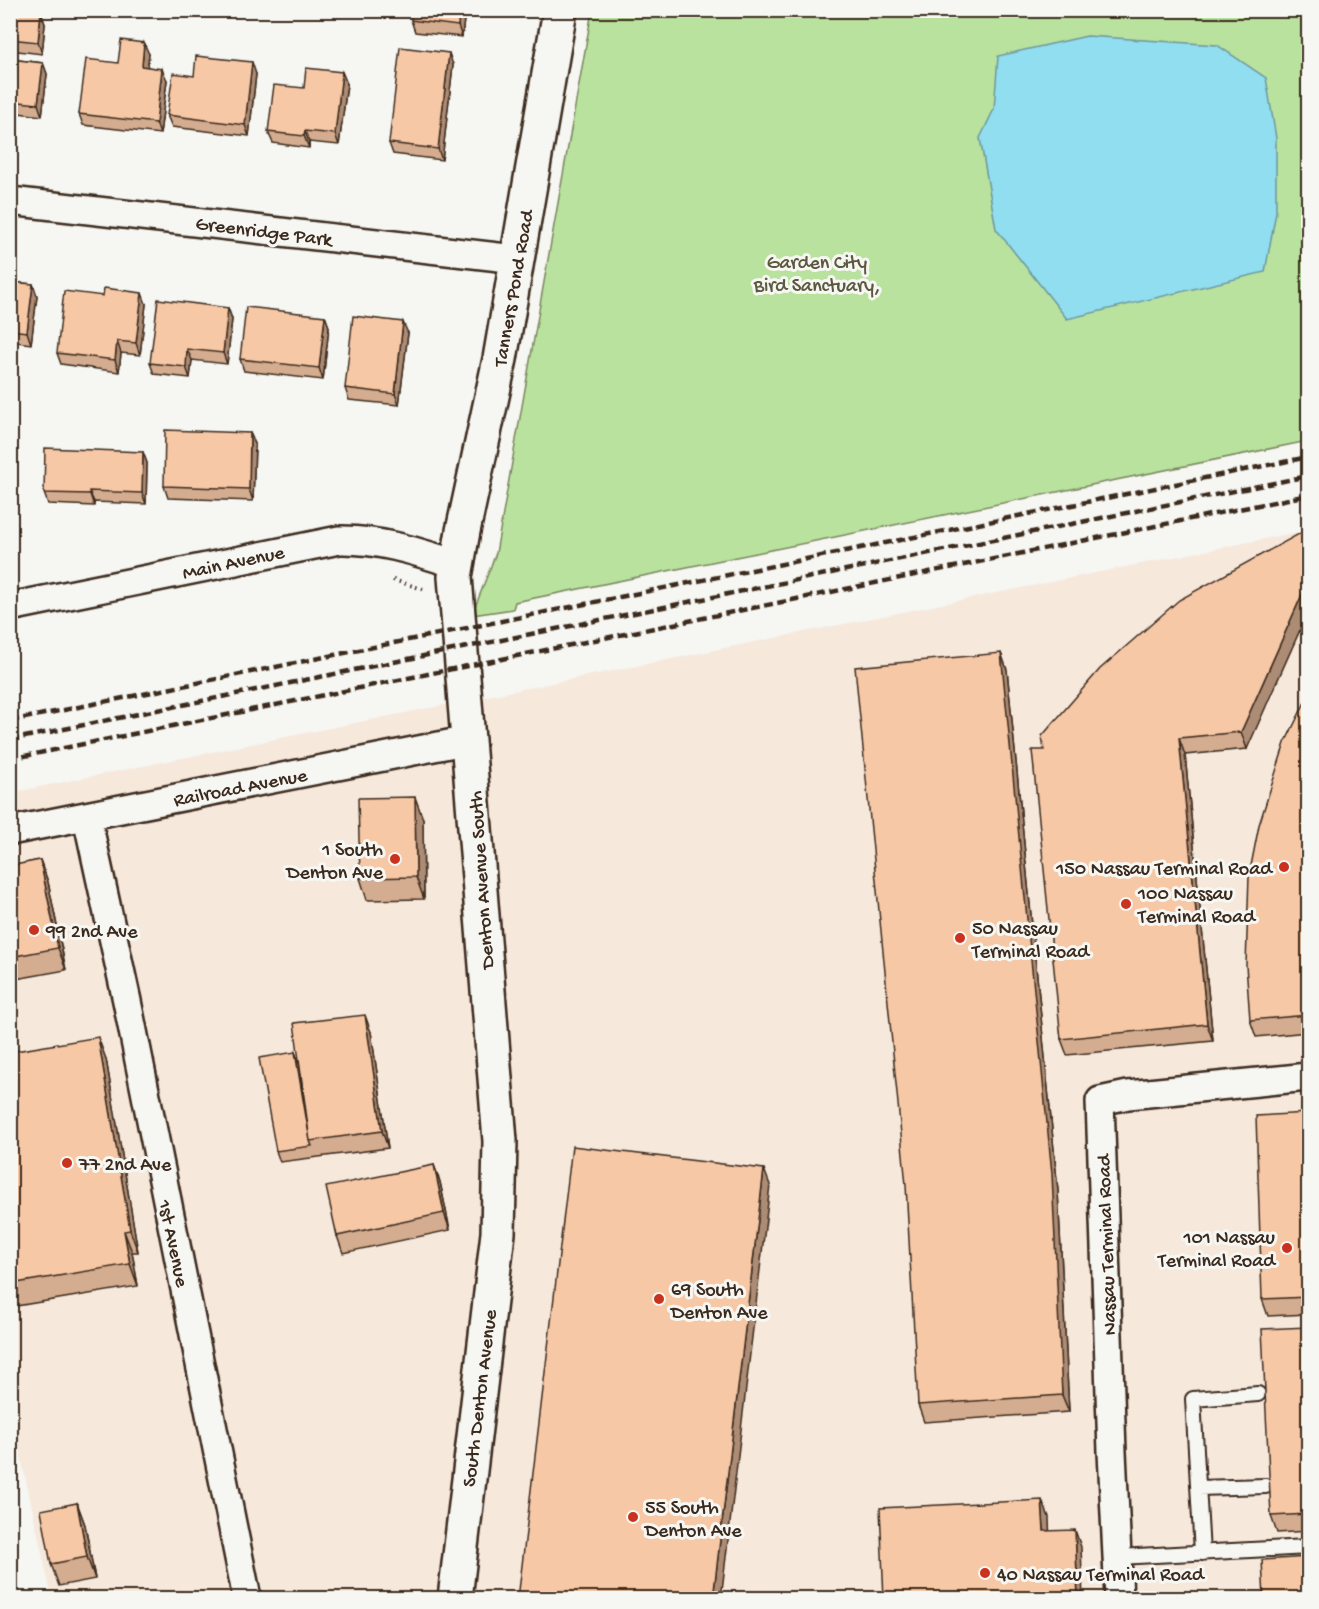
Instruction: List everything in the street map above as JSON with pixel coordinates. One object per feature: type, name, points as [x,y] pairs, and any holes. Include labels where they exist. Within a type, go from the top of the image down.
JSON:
[{"type":"street","name":"Tanners Pond Road","points":[[456,564],[500,360],[560,10]]},
{"type":"street","name":"Greenridge Park","points":[[10,201],[517,259]]},
{"type":"street","name":"Main Avenue","points":[[10,607],[339,540],[388,545],[456,564]]},
{"type":"street","name":"Denton Avenue South","points":[[456,564],[455,594],[469,740],[499,1123],[498,1197]]},
{"type":"street","name":"Railroad Avenue","points":[[10,831],[469,740]]},
{"type":"street","name":"1st Avenue","points":[[87,817],[127,1000],[247,1599]]},
{"type":"street","name":"Nassau Terminal Road","points":[[1119,1599],[1101,1101],[1128,1095],[1308,1077]]},
{"type":"street","name":"South Denton Avenue","points":[[455,1599],[498,1233],[498,1197]]},
{"type":"lane","points":[[1202,1553],[1193,1399],[1258,1394]]},
{"type":"lane","points":[[1198,1488],[1266,1486]]},
{"type":"lane","points":[[1118,1557],[1308,1546]]},
{"type":"path","points":[[392,579],[426,590]]},
{"type":"shaded area","points":[[1308,530],[1308,1598],[52,1598],[10,1408],[10,793]]},
{"type":"green space","name":"Garden City Bird Sanctuary,","points":[[592,11],[1308,11],[1308,441],[515,602],[513,609],[472,615],[496,553]]},
{"type":"water","points":[[1087,36],[1217,45],[1266,78],[1276,138],[1276,212],[1265,272],[1067,319],[996,229],[980,138],[994,109],[998,56]]},
{"type":"building","points":[[10,10],[41,12],[38,42],[10,39]]},
{"type":"building","points":[[412,10],[459,10],[458,26],[411,20]]},
{"type":"building","points":[[121,40],[144,43],[142,66],[162,69],[156,123],[79,114],[86,59],[118,63]]},
{"type":"building","points":[[400,47],[449,53],[438,149],[389,143]]},
{"type":"building","points":[[196,56],[252,62],[245,125],[167,115],[173,73],[194,76]]},
{"type":"building","points":[[10,59],[43,63],[38,104],[10,101]]},
{"type":"building","points":[[306,68],[342,72],[335,134],[305,131],[304,136],[268,132],[274,85],[304,88]]},
{"type":"building","points":[[10,282],[33,284],[27,332],[10,330]]},
{"type":"building","points":[[104,288],[142,293],[136,343],[117,341],[115,360],[57,353],[64,291],[103,296]]},
{"type":"building","points":[[158,299],[228,308],[223,353],[187,349],[186,367],[150,363]]},
{"type":"building","points":[[246,307],[325,316],[319,368],[240,359]]},
{"type":"building","points":[[353,316],[403,322],[395,394],[345,388]]},
{"type":"building","points":[[165,430],[250,433],[249,489],[164,486]]},
{"type":"building","points":[[45,448],[143,452],[142,493],[89,491],[90,494],[44,493]]},
{"type":"building","name":"100 Nassau Terminal Road","points":[[1308,529],[1308,581],[1241,732],[1179,738],[1207,1024],[1061,1039],[1032,750],[1044,750],[1042,736],[1100,669],[1179,600]]},
{"type":"building","name":"50 Nassau Terminal Road","points":[[1001,653],[1052,1174],[1062,1395],[918,1405],[906,1185],[855,667]]},
{"type":"building","name":"150 Nassau Terminal Road","points":[[1308,696],[1308,1015],[1250,1020],[1246,965],[1249,876],[1259,825],[1285,743]]},
{"type":"building","name":"1 South Denton Ave","points":[[415,797],[416,877],[360,878],[358,798]]},
{"type":"building","name":"99 2nd Ave","points":[[40,860],[58,948],[10,957],[10,866]]},
{"type":"building","points":[[365,1015],[382,1131],[310,1141],[294,1023]]},
{"type":"building","name":"77 2nd Ave","points":[[98,1037],[130,1230],[124,1231],[130,1264],[10,1284],[10,1052]]},
{"type":"building","points":[[295,1052],[312,1146],[276,1151],[259,1058]]},
{"type":"building","name":"101 Nassau Terminal Road","points":[[1308,1113],[1308,1297],[1262,1299],[1256,1116]]},
{"type":"building","points":[[572,1146],[764,1169],[713,1599],[518,1599]]},
{"type":"building","points":[[434,1165],[444,1213],[337,1236],[326,1187]]},
{"type":"building","points":[[1308,1327],[1308,1514],[1271,1516],[1262,1329]]},
{"type":"building","name":"40 Nassau Terminal Road","points":[[1042,1500],[1044,1531],[1075,1530],[1078,1599],[884,1599],[880,1508]]},
{"type":"building","points":[[77,1503],[87,1557],[51,1564],[41,1510]]},
{"type":"building","points":[[1308,1557],[1308,1599],[1264,1599],[1262,1560]]},
{"type":"railway","points":[[10,721],[1308,457]]},
{"type":"railway","points":[[10,740],[1308,476]]},
{"type":"railway","points":[[10,759],[1308,495]]},
{"type":"place","name":"1 South Denton Ave","points":[[395,859]]},
{"type":"place","name":"150 Nassau Terminal Road","points":[[1284,867]]},
{"type":"place","name":"100 Nassau Terminal Road","points":[[1126,904]]},
{"type":"place","name":"99 2nd Ave","points":[[34,930]]},
{"type":"place","name":"50 Nassau Terminal Road","points":[[960,938]]},
{"type":"place","name":"77 2nd Ave","points":[[67,1163]]},
{"type":"place","name":"101 Nassau Terminal Road","points":[[1287,1248]]},
{"type":"place","name":"69 South Denton Ave","points":[[659,1299]]},
{"type":"place","name":"55 South Denton Ave","points":[[633,1517]]},
{"type":"place","name":"40 Nassau Terminal Road","points":[[985,1573]]}]
